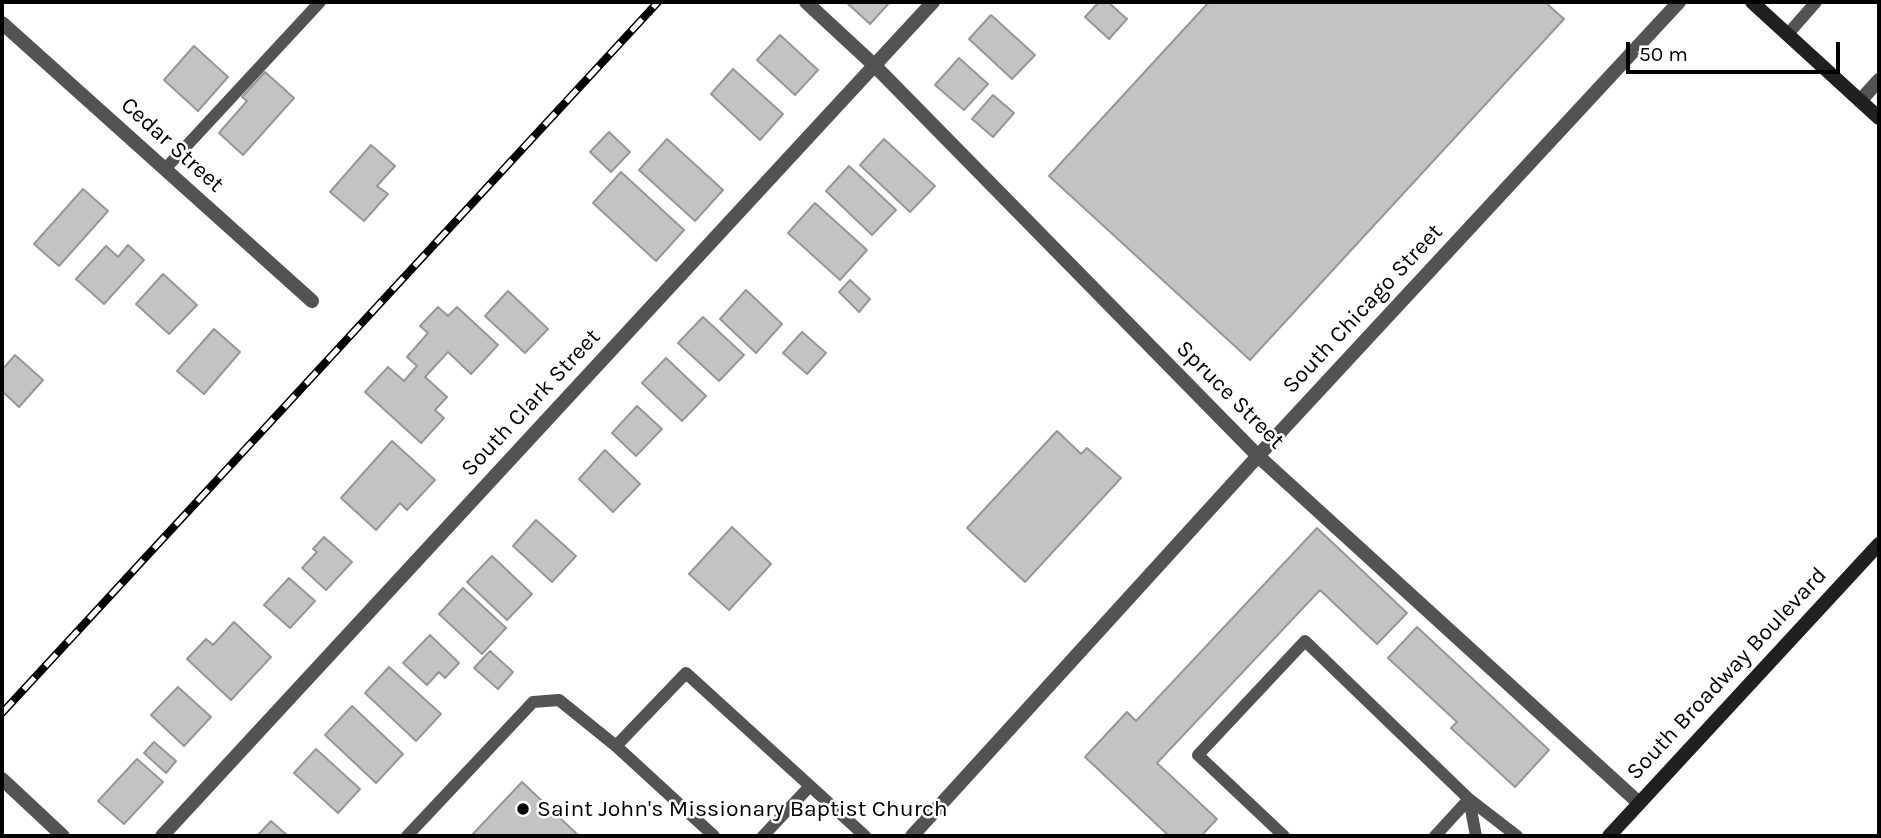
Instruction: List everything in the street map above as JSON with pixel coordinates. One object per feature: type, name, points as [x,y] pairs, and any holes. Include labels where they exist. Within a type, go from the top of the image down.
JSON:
[{"type":"main road","points":[[1752,2],[1879,118]]},
{"type":"main road","name":"South Broadway Boulevard","points":[[1609,836],[1879,544]]},
{"type":"street","name":"Spruce Street","points":[[806,2],[874,65],[1258,456],[1639,803]]},
{"type":"street","name":"South Clark Street","points":[[162,836],[933,2]]},
{"type":"street","name":"South Chicago Street","points":[[912,836],[1258,456],[1679,2]]},
{"type":"street","name":"Cedar Street","points":[[2,23],[312,301]]},
{"type":"street","points":[[1860,101],[1879,80]]},
{"type":"street","points":[[2,779],[63,836]]},
{"type":"lane","points":[[165,169],[320,2]]},
{"type":"lane","points":[[1787,35],[1816,2]]},
{"type":"lane","points":[[1284,836],[1198,755],[1305,641],[1469,799],[1517,836]]},
{"type":"lane","points":[[616,746],[686,673],[865,836]]},
{"type":"lane","points":[[407,836],[533,702],[558,700],[616,746],[714,836]]},
{"type":"lane","points":[[763,836],[810,786]]},
{"type":"lane","points":[[1435,836],[1469,799]]},
{"type":"lane","points":[[1469,799],[1476,836]]},
{"type":"building","points":[[846,2],[890,2],[870,24]]},
{"type":"building","points":[[1099,2],[1108,2],[1127,19],[1109,39],[1085,17]]},
{"type":"building","points":[[1209,2],[1545,2],[1564,19],[1250,360],[1049,176]]},
{"type":"building","points":[[991,15],[1035,55],[1012,79],[969,39]]},
{"type":"building","points":[[780,35],[818,70],[795,95],[757,60]]},
{"type":"building","points":[[194,46],[228,77],[198,111],[164,80]]},
{"type":"building","points":[[959,58],[988,84],[964,110],[935,85]]},
{"type":"building","points":[[733,69],[783,114],[760,140],[711,94]]},
{"type":"building","points":[[265,72],[294,98],[243,155],[219,133],[247,101],[242,97]]},
{"type":"building","points":[[993,95],[1014,113],[993,137],[972,119]]},
{"type":"building","points":[[609,132],[630,152],[611,172],[590,152]]},
{"type":"building","points":[[667,139],[723,190],[695,221],[639,170]]},
{"type":"building","points":[[884,139],[935,186],[910,212],[860,165]]},
{"type":"building","points":[[371,145],[395,166],[377,186],[388,194],[364,221],[330,192]]},
{"type":"building","points":[[849,166],[896,210],[872,235],[826,191]]},
{"type":"building","points":[[621,172],[684,230],[656,261],[593,203]]},
{"type":"building","points":[[83,189],[108,211],[59,266],[34,244]]},
{"type":"building","points":[[815,203],[867,250],[840,280],[788,233]]},
{"type":"building","points":[[128,245],[144,260],[104,304],[76,279],[106,246],[118,257]]},
{"type":"building","points":[[163,274],[197,305],[169,334],[136,304]]},
{"type":"building","points":[[850,280],[870,299],[859,312],[839,292]]},
{"type":"building","points":[[746,290],[782,324],[756,353],[720,319]]},
{"type":"building","points":[[508,291],[548,329],[525,353],[485,316]]},
{"type":"building","points":[[438,307],[448,316],[457,307],[498,345],[471,374],[448,352],[425,377],[447,397],[435,410],[444,418],[421,443],[365,392],[388,367],[404,381],[417,366],[407,357],[428,333],[420,326]]},
{"type":"building","points":[[703,317],[744,355],[719,381],[678,343]]},
{"type":"building","points":[[214,329],[240,352],[204,394],[177,371]]},
{"type":"building","points":[[802,332],[826,353],[807,374],[783,353]]},
{"type":"building","points":[[15,355],[43,380],[19,407],[2,391],[2,370]]},
{"type":"building","points":[[666,358],[706,396],[682,421],[642,383]]},
{"type":"building","points":[[637,406],[662,429],[636,456],[612,433]]},
{"type":"building","points":[[1057,431],[1081,454],[1087,448],[1121,478],[1025,582],[967,528]]},
{"type":"building","points":[[392,441],[435,480],[407,510],[400,503],[376,530],[341,498]]},
{"type":"building","points":[[605,450],[640,484],[613,512],[579,479]]},
{"type":"building","points":[[536,520],[576,556],[552,582],[513,546]]},
{"type":"building","points":[[732,527],[771,564],[729,610],[689,574]]},
{"type":"building","points":[[1317,528],[1407,613],[1377,644],[1320,590],[1157,763],[1217,819],[1201,836],[1169,836],[1085,757],[1127,712],[1136,721]]},
{"type":"building","points":[[324,537],[352,562],[326,590],[302,568],[317,552],[313,549]]},
{"type":"building","points":[[492,556],[532,594],[507,620],[467,582]]},
{"type":"building","points":[[289,578],[315,601],[290,628],[264,605]]},
{"type":"building","points":[[463,588],[506,628],[482,654],[439,614]]},
{"type":"building","points":[[234,622],[271,657],[231,700],[187,659],[206,639],[213,645]]},
{"type":"building","points":[[1417,627],[1549,750],[1515,787],[1451,728],[1457,722],[1388,658]]},
{"type":"building","points":[[430,635],[459,663],[445,678],[439,672],[427,685],[403,663]]},
{"type":"building","points":[[490,651],[513,672],[498,689],[474,668]]},
{"type":"building","points":[[389,667],[441,714],[416,741],[365,693]]},
{"type":"building","points":[[178,687],[211,717],[184,746],[151,715]]},
{"type":"building","points":[[352,706],[403,754],[376,783],[325,735]]},
{"type":"building","points":[[154,742],[176,761],[166,773],[144,753]]},
{"type":"building","points":[[316,749],[360,789],[338,813],[294,773]]},
{"type":"building","points":[[137,759],[163,782],[124,824],[98,801]]},
{"type":"building","name":"Saint John's Missionary Baptist Church","points":[[522,782],[579,836],[471,836]]},
{"type":"building","points":[[271,821],[288,836],[257,836]]},
{"type":"railway","points":[[2,713],[658,2]]},
{"type":"place","name":"Saint John's Missionary Baptist Church","points":[[523,809]]}]
